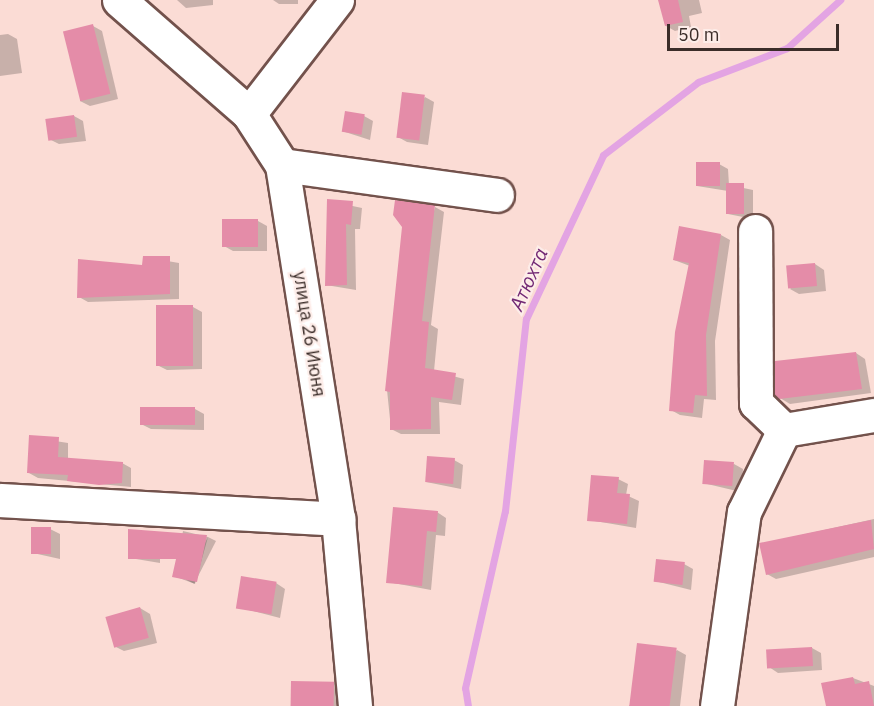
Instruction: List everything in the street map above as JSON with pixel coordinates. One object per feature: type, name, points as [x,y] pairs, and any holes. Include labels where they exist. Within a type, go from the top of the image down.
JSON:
[{"type":"street","name":"улица 26 Июня","points":[[119,0],[249,114],[282,165],[339,519],[355,706]]},
{"type":"street","points":[[249,114],[337,0]]},
{"type":"street","points":[[282,165],[497,195]]},
{"type":"street","points":[[755,231],[756,403],[784,430]]},
{"type":"street","points":[[784,430],[874,415]]},
{"type":"street","points":[[717,706],[744,512],[784,430]]},
{"type":"street","points":[[0,500],[339,519]]},
{"type":"building","points":[[658,0],[678,0],[683,22],[665,26]]},
{"type":"building","points":[[93,24],[110,94],[80,101],[63,31]]},
{"type":"building","points":[[402,92],[425,95],[419,140],[396,138]]},
{"type":"building","points":[[345,111],[365,114],[361,135],[342,132]]},
{"type":"building","points":[[74,115],[77,137],[48,141],[45,119]]},
{"type":"building","points":[[696,162],[720,162],[720,186],[696,186]]},
{"type":"building","points":[[726,183],[744,183],[744,214],[726,214]]},
{"type":"building","points":[[327,199],[353,201],[351,225],[346,224],[347,285],[325,286]]},
{"type":"building","points":[[395,200],[435,205],[422,321],[429,322],[425,368],[456,373],[452,400],[431,397],[431,429],[390,430],[390,392],[385,391],[402,227],[393,215]]},
{"type":"building","points":[[222,219],[258,219],[258,247],[222,247]]},
{"type":"building","points":[[679,226],[721,234],[706,335],[707,396],[695,395],[693,413],[669,411],[675,332],[689,263],[673,260]]},
{"type":"building","points":[[143,256],[170,256],[170,294],[77,298],[78,259],[142,265]]},
{"type":"building","points":[[815,263],[817,286],[788,288],[786,266]]},
{"type":"building","points":[[156,305],[193,305],[193,366],[156,366]]},
{"type":"building","points":[[856,352],[862,389],[779,399],[775,395],[775,361]]},
{"type":"building","points":[[140,407],[195,407],[195,425],[140,425]]},
{"type":"building","points":[[29,435],[59,437],[58,457],[123,462],[122,483],[99,485],[67,481],[68,475],[27,473]]},
{"type":"building","points":[[427,456],[455,458],[453,484],[425,482]]},
{"type":"building","points":[[704,460],[734,462],[732,486],[702,484]]},
{"type":"building","points":[[591,475],[619,477],[617,493],[630,494],[627,524],[587,521]]},
{"type":"building","points":[[393,507],[438,511],[436,532],[427,531],[422,586],[386,583]]},
{"type":"building","points":[[871,520],[874,549],[766,575],[759,543]]},
{"type":"building","points":[[31,527],[51,527],[51,554],[31,554]]},
{"type":"building","points":[[128,529],[207,535],[197,582],[172,577],[176,559],[128,559]]},
{"type":"building","points":[[656,559],[685,562],[682,585],[654,582]]},
{"type":"building","points":[[241,576],[277,582],[271,614],[236,609]]},
{"type":"building","points":[[140,607],[149,638],[114,648],[105,617]]},
{"type":"building","points":[[637,643],[677,648],[670,706],[629,706]]},
{"type":"building","points":[[812,647],[813,666],[767,668],[766,649]]},
{"type":"building","points":[[853,677],[855,684],[869,681],[874,706],[826,706],[821,683]]},
{"type":"building","points":[[291,681],[334,682],[334,706],[291,706]]},
{"type":"waterway","name":"Атюхта","points":[[468,706],[465,688],[505,511],[526,319],[603,155],[698,82],[787,48],[840,0]]}]
